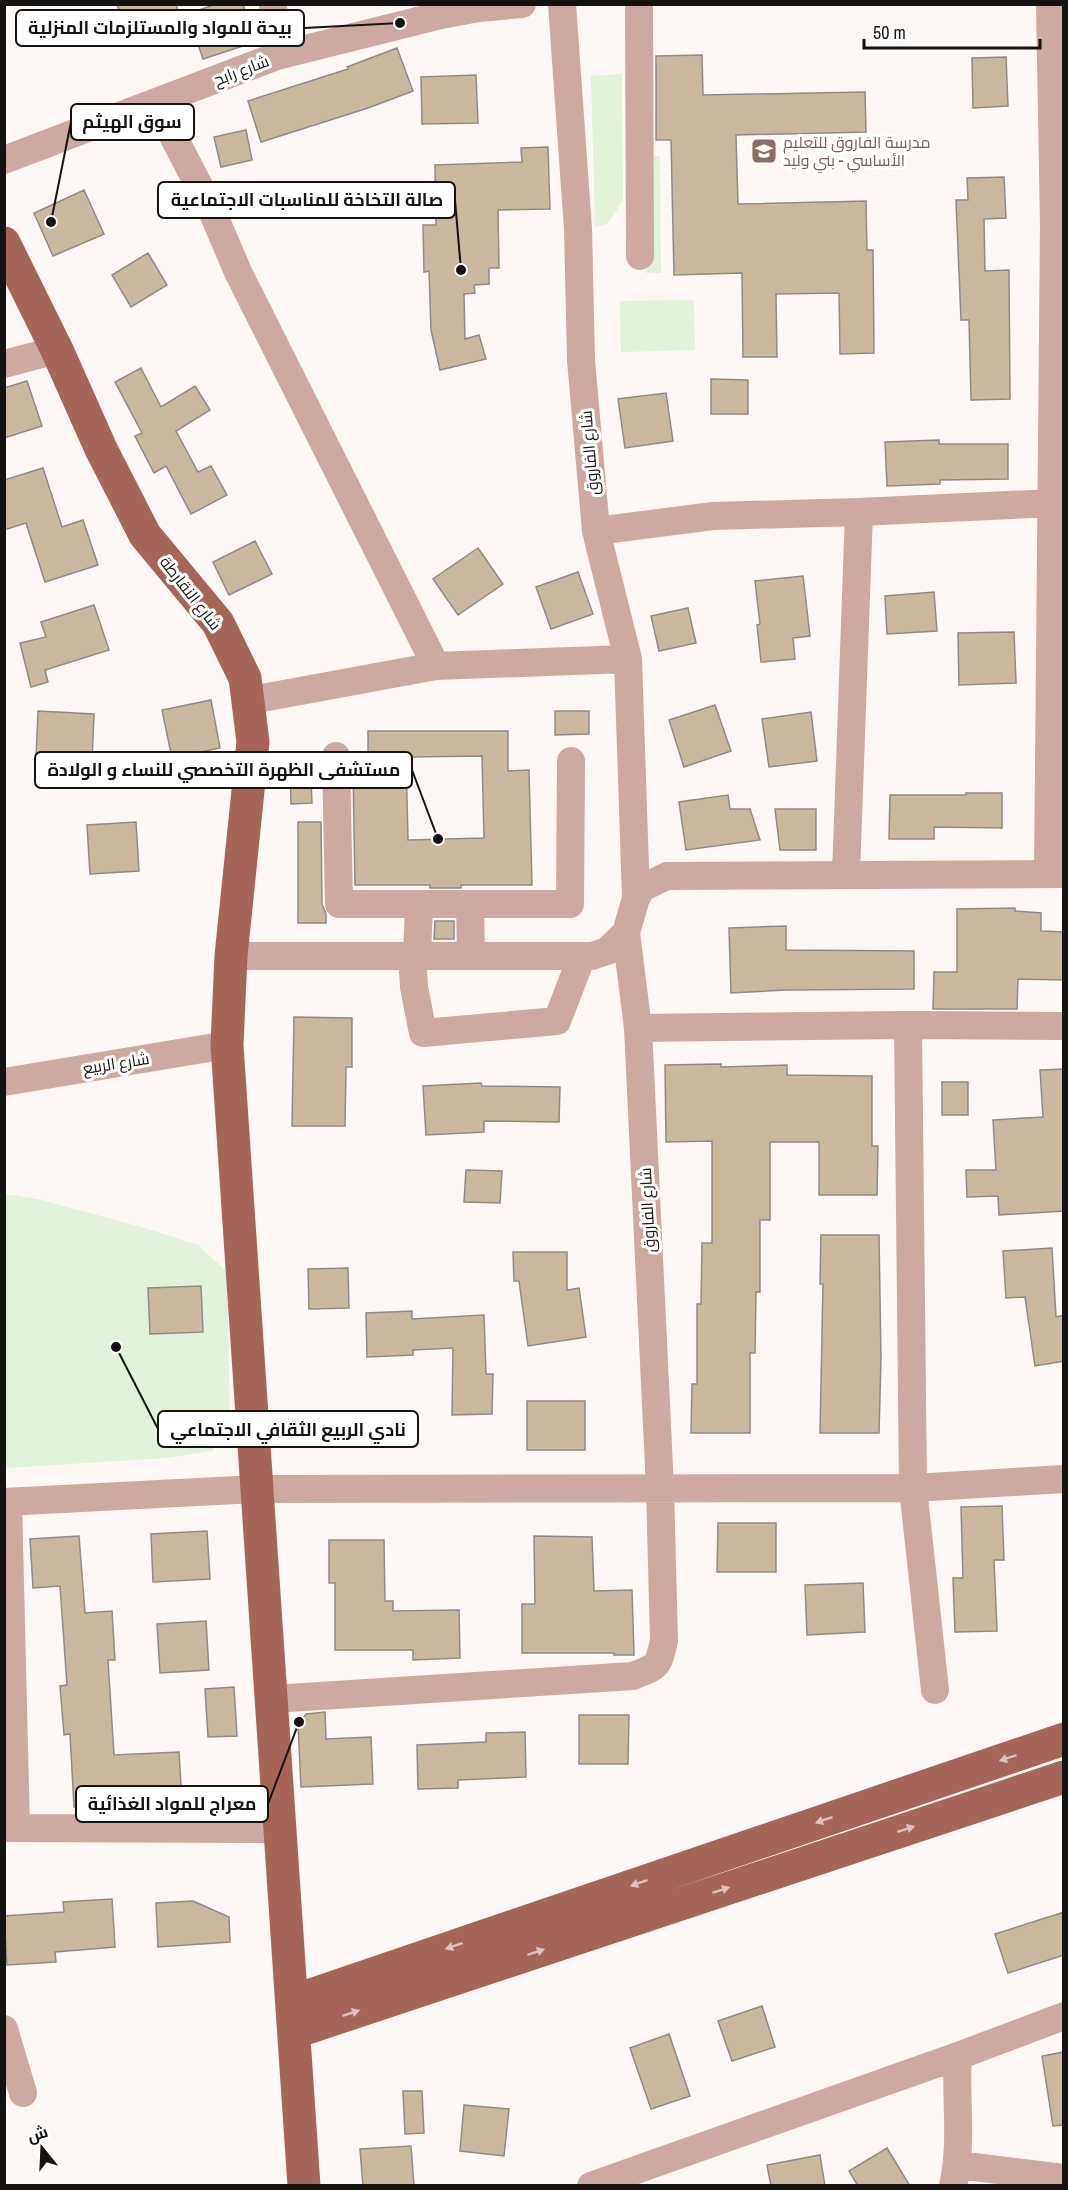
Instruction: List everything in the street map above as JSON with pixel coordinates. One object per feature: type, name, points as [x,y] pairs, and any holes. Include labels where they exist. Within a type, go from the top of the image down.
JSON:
[{"type":"main road","name":"شارع النقارطة","points":[[4,243],[57,350],[101,449],[145,535],[218,623],[245,678],[246,701],[253,742],[231,956],[227,1045],[273,1699],[304,2186]]},
{"type":"main road","points":[[294,2017],[1064,1739]]},
{"type":"main road","points":[[294,2017],[1064,1777]]},
{"type":"street","points":[[273,4],[277,56]]},
{"type":"street","name":"شارع رابح","points":[[4,160],[277,56],[441,15],[479,8],[522,4]]},
{"type":"street","name":"شارع الفاروق","points":[[273,1699],[633,1676],[653,1668],[660,1661],[664,1641],[660,1488],[638,1028],[626,933],[636,898],[628,660],[596,531],[581,360],[578,229],[562,4]]},
{"type":"street","points":[[639,4],[640,256]]},
{"type":"street","points":[[636,898],[642,888],[667,876],[1056,874],[1058,582],[1053,503],[1059,225],[1050,4]]},
{"type":"street","points":[[156,103],[212,211],[243,282],[436,666]]},
{"type":"street","points":[[4,364],[57,350]]},
{"type":"street","points":[[596,531],[713,516],[1053,503]]},
{"type":"street","points":[[846,875],[859,512]]},
{"type":"street","points":[[246,701],[436,666],[628,660]]},
{"type":"street","points":[[336,756],[339,904],[570,904],[571,761]]},
{"type":"street","points":[[419,904],[414,955],[414,987],[423,1033],[557,1021],[582,956]]},
{"type":"street","points":[[470,904],[471,956]]},
{"type":"street","points":[[231,956],[592,956],[607,951],[626,933]]},
{"type":"street","points":[[908,1025],[913,1488],[935,1690]]},
{"type":"street","points":[[638,1028],[1064,1026]]},
{"type":"street","name":"شارع الربيع","points":[[4,1082],[227,1045]]},
{"type":"street","points":[[280,1828],[10,1828],[6,1502],[257,1489],[913,1488],[1064,1479]]},
{"type":"street","points":[[591,2186],[1064,2016]]},
{"type":"street","points":[[4,2030],[23,2094]]},
{"type":"street","points":[[958,2056],[956,2085],[960,2127],[956,2175],[1064,2178]]},
{"type":"green space","points":[[622,74],[623,200],[608,223],[595,227],[591,76]]},
{"type":"green space","points":[[644,156],[660,156],[661,273],[646,273]]},
{"type":"green space","points":[[694,300],[695,350],[621,352],[620,301]]},
{"type":"green space","points":[[5,1194],[37,1199],[198,1245],[227,1272],[230,1423],[212,1451],[166,1458],[5,1468]]},
{"type":"building","points":[[117,4],[176,4],[183,28],[131,45]]},
{"type":"building","points":[[216,4],[243,4],[255,42],[203,59],[188,14]]},
{"type":"building","points":[[397,48],[413,91],[368,108],[261,142],[248,101],[348,69],[347,67]]},
{"type":"building","points":[[702,55],[703,95],[865,92],[866,132],[736,135],[738,204],[866,201],[867,250],[873,250],[874,353],[840,354],[839,293],[776,294],[777,357],[743,357],[742,273],[674,275],[671,140],[656,140],[656,56]]},
{"type":"building","points":[[1006,57],[1008,106],[973,108],[972,58]]},
{"type":"building","points":[[476,75],[478,123],[422,124],[421,77]]},
{"type":"building","points":[[246,130],[252,160],[221,167],[214,137]]},
{"type":"building","points":[[548,147],[550,209],[498,210],[499,268],[489,268],[489,284],[474,285],[475,293],[464,294],[465,339],[479,335],[486,359],[440,370],[431,330],[429,271],[424,272],[423,225],[436,225],[435,165],[522,162],[521,148]]},
{"type":"building","points":[[1004,177],[1006,218],[984,219],[985,271],[1009,270],[1010,399],[971,400],[969,320],[961,320],[956,200],[968,200],[967,178]]},
{"type":"building","points":[[84,190],[104,234],[53,256],[34,213]]},
{"type":"building","points":[[148,253],[167,285],[131,307],[112,275]]},
{"type":"building","points":[[141,368],[161,407],[195,386],[210,410],[176,431],[198,472],[211,466],[227,495],[191,514],[166,466],[154,473],[135,436],[142,433],[115,382]]},
{"type":"building","points":[[711,379],[748,380],[748,414],[711,414]]},
{"type":"building","points":[[27,381],[42,426],[4,438],[4,388]]},
{"type":"building","points":[[666,393],[673,441],[625,448],[618,399]]},
{"type":"building","points":[[939,440],[939,444],[1008,444],[1008,479],[940,480],[940,484],[887,486],[885,442]]},
{"type":"building","points":[[43,468],[62,527],[83,520],[98,565],[45,582],[26,523],[4,530],[4,480]]},
{"type":"building","points":[[255,541],[272,574],[229,595],[213,562]]},
{"type":"building","points":[[478,548],[503,584],[458,615],[433,579]]},
{"type":"building","points":[[578,572],[593,614],[551,629],[536,587]]},
{"type":"building","points":[[803,576],[810,636],[793,638],[795,659],[761,662],[757,625],[760,624],[755,581]]},
{"type":"building","points":[[934,592],[937,631],[887,634],[885,596]]},
{"type":"building","points":[[94,605],[109,650],[45,670],[48,682],[31,687],[20,643],[46,637],[41,622]]},
{"type":"building","points":[[688,608],[696,643],[659,651],[651,616]]},
{"type":"building","points":[[1014,632],[1016,683],[959,685],[958,633]]},
{"type":"building","points":[[211,700],[220,748],[172,758],[162,710]]},
{"type":"building","points":[[715,705],[731,751],[684,767],[669,720]]},
{"type":"building","points":[[38,711],[94,714],[92,761],[36,758]]},
{"type":"building","points":[[555,711],[589,711],[589,734],[555,735]]},
{"type":"building","points":[[811,712],[817,761],[769,767],[762,719]]},
{"type":"building","points":[[368,731],[508,731],[508,771],[529,770],[532,885],[461,885],[461,888],[430,888],[430,885],[355,885],[353,769],[368,769]],"holes":[[[482,756],[484,838],[408,840],[406,757]]]},
{"type":"building","points":[[310,760],[312,803],[291,804],[290,761]]},
{"type":"building","points":[[966,793],[1002,793],[1002,828],[934,827],[934,839],[889,839],[890,795],[966,795]]},
{"type":"building","points":[[728,795],[730,809],[750,809],[760,840],[686,850],[679,802]]},
{"type":"building","points":[[775,809],[816,809],[816,850],[780,850]]},
{"type":"building","points":[[136,822],[139,871],[90,874],[87,825]]},
{"type":"building","points":[[298,822],[321,822],[322,904],[326,914],[326,923],[298,923]]},
{"type":"building","points":[[1015,908],[1015,911],[1041,913],[1041,931],[1064,932],[1064,980],[1018,979],[1017,1009],[933,1009],[934,972],[957,972],[957,909]]},
{"type":"building","points":[[435,921],[454,921],[454,939],[434,939]]},
{"type":"building","points":[[786,926],[786,950],[914,951],[914,989],[731,993],[729,928]]},
{"type":"building","points":[[294,1017],[352,1018],[352,1067],[346,1067],[345,1126],[292,1126]]},
{"type":"building","points":[[721,1064],[721,1067],[787,1065],[787,1075],[872,1076],[872,1146],[878,1146],[877,1195],[819,1195],[819,1142],[770,1142],[770,1220],[760,1220],[760,1292],[756,1292],[755,1353],[750,1353],[750,1433],[691,1433],[692,1384],[697,1384],[697,1304],[701,1304],[702,1243],[712,1243],[712,1141],[666,1142],[665,1065]]},
{"type":"building","points":[[1064,1069],[1064,1211],[999,1215],[998,1196],[967,1197],[966,1170],[996,1170],[993,1120],[1043,1117],[1040,1070]]},
{"type":"building","points":[[942,1082],[968,1082],[968,1115],[942,1115]]},
{"type":"building","points":[[481,1083],[482,1086],[560,1087],[559,1122],[484,1121],[484,1132],[426,1135],[423,1086]]},
{"type":"building","points":[[466,1170],[502,1171],[500,1203],[464,1202]]},
{"type":"building","points":[[821,1235],[879,1235],[881,1359],[879,1433],[820,1433],[823,1284],[820,1284]]},
{"type":"building","points":[[1052,1248],[1056,1317],[1064,1315],[1064,1361],[1035,1366],[1025,1297],[1006,1298],[1003,1251]]},
{"type":"building","points":[[513,1252],[567,1252],[567,1290],[579,1288],[586,1337],[528,1346],[519,1281],[514,1281]]},
{"type":"building","points":[[348,1268],[349,1308],[309,1309],[308,1269]]},
{"type":"building","points":[[201,1286],[203,1332],[150,1334],[148,1288]]},
{"type":"building","points":[[412,1311],[412,1319],[484,1315],[486,1374],[493,1374],[492,1414],[452,1415],[453,1348],[413,1350],[413,1355],[367,1357],[366,1313]]},
{"type":"building","points":[[527,1401],[585,1401],[585,1450],[527,1450]]},
{"type":"building","points":[[1002,1506],[1004,1560],[994,1560],[997,1631],[955,1632],[953,1578],[963,1578],[961,1507]]},
{"type":"building","points":[[718,1523],[776,1523],[776,1572],[717,1572]]},
{"type":"building","points":[[207,1531],[210,1579],[153,1582],[151,1534]]},
{"type":"building","points":[[79,1536],[85,1613],[112,1611],[115,1660],[108,1660],[114,1755],[179,1752],[181,1786],[122,1788],[123,1803],[74,1807],[70,1734],[64,1735],[60,1686],[67,1685],[60,1586],[33,1588],[30,1539]]},
{"type":"building","points":[[534,1536],[592,1537],[594,1591],[632,1590],[634,1655],[522,1653],[522,1604],[535,1604]]},
{"type":"building","points":[[329,1540],[384,1540],[385,1601],[393,1601],[393,1611],[459,1610],[460,1658],[413,1660],[413,1650],[335,1650],[335,1583],[329,1583]]},
{"type":"building","points":[[863,1583],[865,1632],[807,1635],[805,1585]]},
{"type":"building","points":[[206,1621],[209,1670],[160,1673],[157,1624]]},
{"type":"building","points":[[234,1687],[237,1736],[208,1737],[205,1689]]},
{"type":"building","points":[[325,1712],[326,1739],[371,1737],[373,1784],[301,1787],[298,1724],[306,1714]]},
{"type":"building","points":[[579,1715],[629,1715],[628,1764],[579,1764]]},
{"type":"building","points":[[525,1732],[526,1777],[458,1780],[458,1788],[418,1789],[417,1745],[486,1742],[486,1733]]},
{"type":"building","points":[[112,1899],[115,1947],[55,1952],[56,1962],[7,1965],[4,1916],[64,1912],[63,1902]]},
{"type":"building","points":[[193,1901],[229,1917],[230,1942],[158,1947],[156,1903]]},
{"type":"building","points":[[1064,1912],[1064,1955],[1008,1973],[995,1934]]},
{"type":"building","points":[[762,2006],[775,2047],[732,2061],[718,2021]]},
{"type":"building","points":[[669,2034],[690,2096],[651,2109],[630,2048]]},
{"type":"building","points":[[1064,2052],[1064,2125],[1053,2126],[1042,2056]]},
{"type":"building","points":[[403,2091],[422,2091],[424,2133],[405,2134]]},
{"type":"building","points":[[464,2105],[509,2109],[504,2156],[460,2151]]},
{"type":"building","points":[[411,2146],[414,2186],[363,2186],[360,2149]]},
{"type":"building","points":[[887,2148],[910,2186],[858,2186],[849,2171]]},
{"type":"building","points":[[820,2155],[825,2186],[771,2186],[767,2165]]},
{"type":"place","name":"بيحة للمواد والمستلزمات المنزلية","points":[[400,23]]},
{"type":"place","name":"مدرسة الفاروق للتعليم الأساسي - بني وليد","points":[[764,151]]},
{"type":"place","name":"سوق الهيثم","points":[[51,222]]},
{"type":"place","name":"صالة التخاخة للمناسبات الاجتماعية","points":[[461,270]]},
{"type":"place","name":"مستشفى الظهرة التخصصي للنساء و الولادة","points":[[438,839]]},
{"type":"place","name":"نادي الربيع الثقافي الاجتماعي","points":[[116,1347]]},
{"type":"place","name":"معراج للمواد الغذائية","points":[[299,1722]]}]
